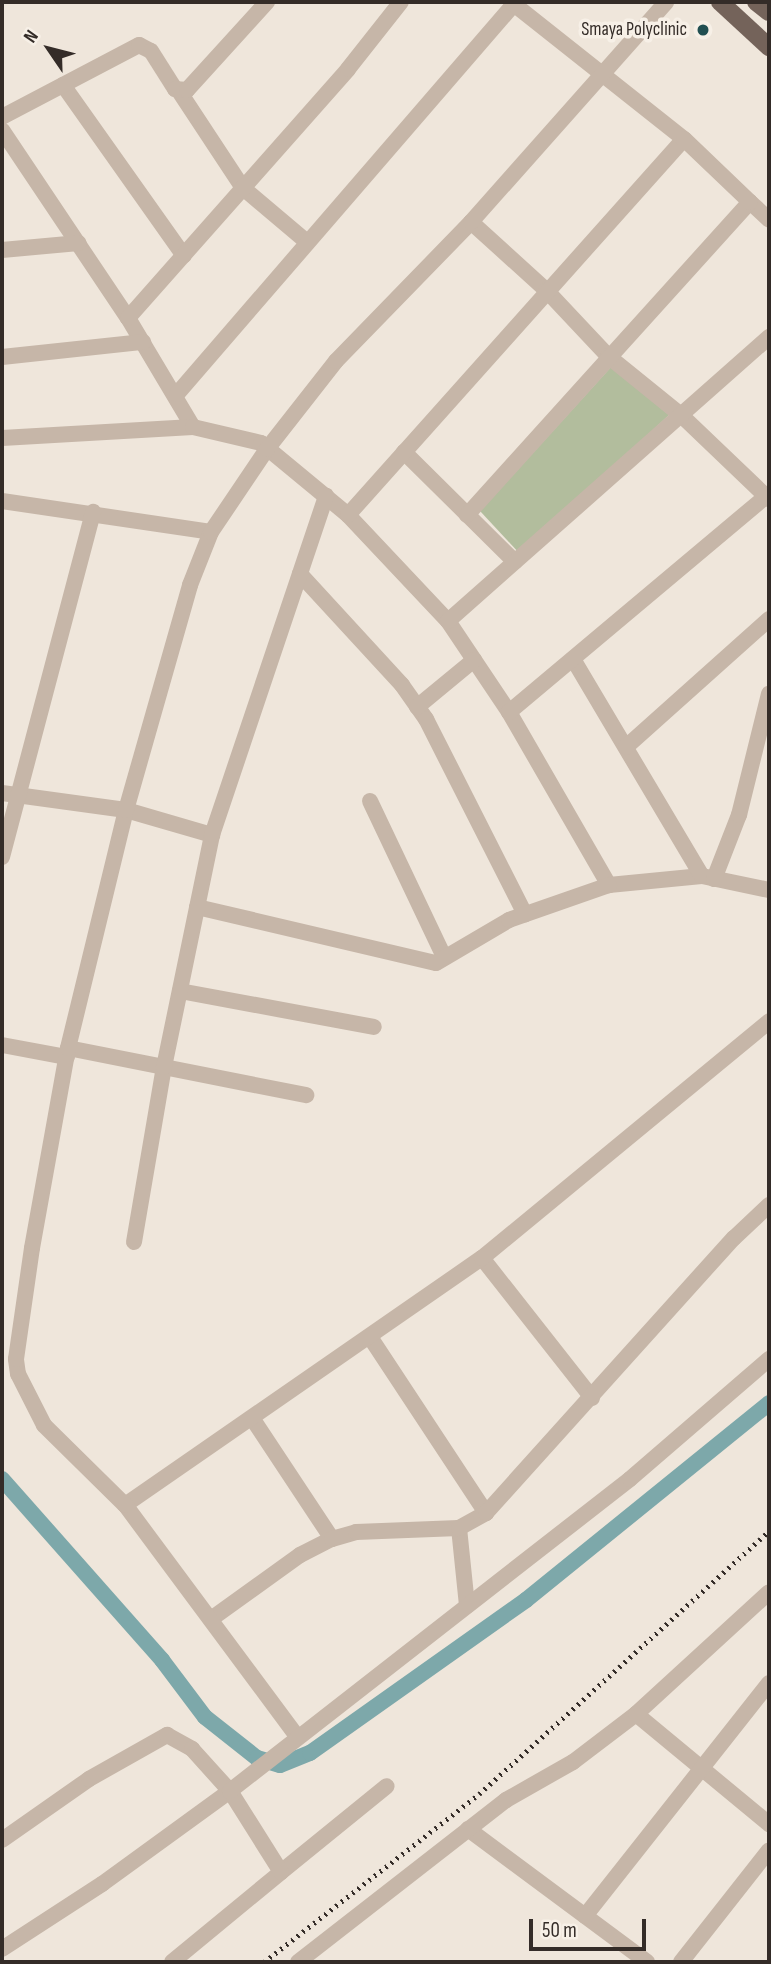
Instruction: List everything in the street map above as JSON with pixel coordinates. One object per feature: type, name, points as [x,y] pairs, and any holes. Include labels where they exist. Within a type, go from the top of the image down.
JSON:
[{"type":"main road","points":[[720,2],[769,47]]},
{"type":"main road","points":[[757,2],[769,12]]},
{"type":"street","points":[[179,91],[195,85],[267,2]]},
{"type":"street","points":[[128,318],[401,2]]},
{"type":"street","points":[[296,1735],[125,1506],[44,1425],[17,1367],[32,1248],[67,1052],[125,810],[190,585],[211,532],[267,449],[336,361],[471,222],[666,2]]},
{"type":"street","points":[[177,394],[513,3],[604,72],[684,139],[769,220]]},
{"type":"street","points":[[2,117],[139,45],[151,51],[243,188],[307,242]]},
{"type":"street","points":[[63,85],[184,256]]},
{"type":"street","points":[[2,130],[177,394],[193,427]]},
{"type":"street","points":[[348,515],[546,290],[684,139]]},
{"type":"street","points":[[467,515],[750,202]]},
{"type":"street","points":[[471,222],[546,290],[608,356],[682,416],[768,497],[509,712]]},
{"type":"street","points":[[2,250],[79,243]]},
{"type":"street","points":[[448,621],[769,337]]},
{"type":"street","points":[[2,357],[143,342]]},
{"type":"street","points":[[2,438],[193,427],[267,449],[348,515],[448,621],[509,712],[609,885]]},
{"type":"street","points":[[404,452],[515,562]]},
{"type":"street","points":[[134,1242],[164,1067],[212,835],[326,496]]},
{"type":"street","points":[[2,501],[93,512],[211,532]]},
{"type":"street","points":[[2,857],[9,794],[93,512]]},
{"type":"street","points":[[299,575],[417,707],[525,914]]},
{"type":"street","points":[[626,747],[769,620]]},
{"type":"street","points":[[573,659],[708,878]]},
{"type":"street","points":[[417,707],[474,660]]},
{"type":"street","points":[[708,878],[739,815],[769,694]]},
{"type":"street","points":[[9,794],[125,810],[212,835]]},
{"type":"street","points":[[370,801],[444,957]]},
{"type":"street","points":[[197,908],[423,963],[444,957],[525,914],[609,885],[708,878],[769,890]]},
{"type":"street","points":[[180,990],[374,1027]]},
{"type":"street","points":[[125,1506],[482,1258],[769,1021]]},
{"type":"street","points":[[2,1045],[164,1067],[306,1095]]},
{"type":"street","points":[[211,1619],[300,1555],[332,1539],[356,1532],[459,1528],[486,1513],[733,1238],[769,1205]]},
{"type":"street","points":[[482,1258],[592,1398]]},
{"type":"street","points":[[370,1337],[486,1513]]},
{"type":"street","points":[[2,1949],[102,1884],[230,1791],[296,1735],[630,1479],[769,1359]]},
{"type":"street","points":[[252,1418],[332,1539]]},
{"type":"street","points":[[459,1528],[467,1606]]},
{"type":"street","points":[[298,1962],[506,1800],[573,1762],[636,1714],[769,1592]]},
{"type":"street","points":[[585,1916],[769,1683]]},
{"type":"street","points":[[636,1714],[769,1824]]},
{"type":"street","points":[[2,1840],[89,1779],[167,1735],[192,1749],[230,1791],[281,1872]]},
{"type":"street","points":[[172,1962],[387,1786]]},
{"type":"street","points":[[468,1829],[647,1962]]},
{"type":"street","points":[[681,1962],[769,1850]]},
{"type":"green space","points":[[611,367],[669,415],[520,554],[480,511]]},
{"type":"waterway","points":[[2,1479],[162,1660],[205,1717],[257,1758],[280,1765],[310,1753],[526,1600],[769,1403]]},
{"type":"railway","points":[[264,1962],[479,1794],[769,1531]]},
{"type":"place","name":"Smaya Polyclinic","points":[[703,30]]}]
